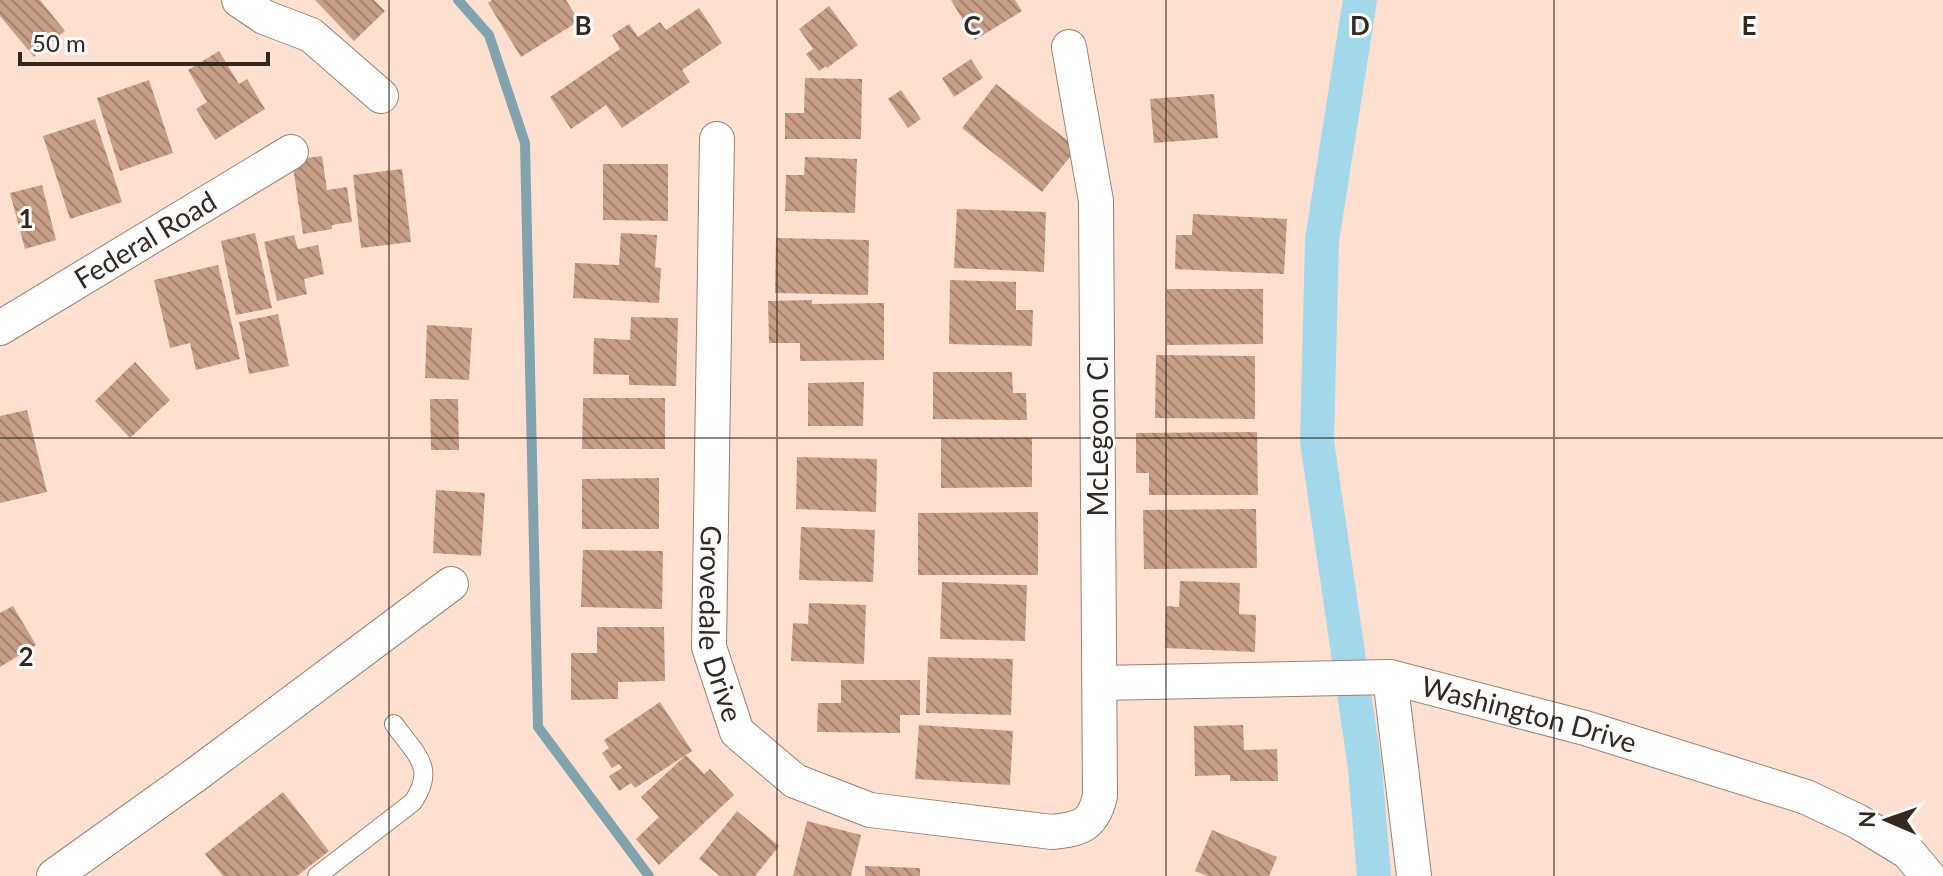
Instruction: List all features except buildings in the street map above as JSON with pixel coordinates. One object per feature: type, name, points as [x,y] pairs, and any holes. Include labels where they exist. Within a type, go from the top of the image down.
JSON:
[{"type":"street","points":[[252,9],[311,35],[381,96]]},
{"type":"street","name":"McLegoon Cl","points":[[1069,47],[1096,201],[1100,796],[1096,811],[1087,824]]},
{"type":"street","name":"Grovedale Drive","points":[[717,139],[709,647],[737,732],[795,781],[870,810],[1052,832],[1087,824]]},
{"type":"street","name":"Federal Road","points":[[0,328],[291,152]]},
{"type":"street","points":[[54,876],[451,584]]},
{"type":"street","points":[[1390,677],[1414,876]]},
{"type":"street","name":"Washington Drive","points":[[1100,683],[1390,677],[1585,728],[1806,797],[1857,821],[1908,852],[1928,876]]},
{"type":"lane","points":[[317,876],[413,802],[423,786],[424,766],[394,724]]},
{"type":"waterway","points":[[458,0],[489,35],[525,143],[538,727],[649,876]]},
{"type":"waterway","points":[[1360,0],[1322,240],[1317,442],[1365,768],[1374,876]]}]
